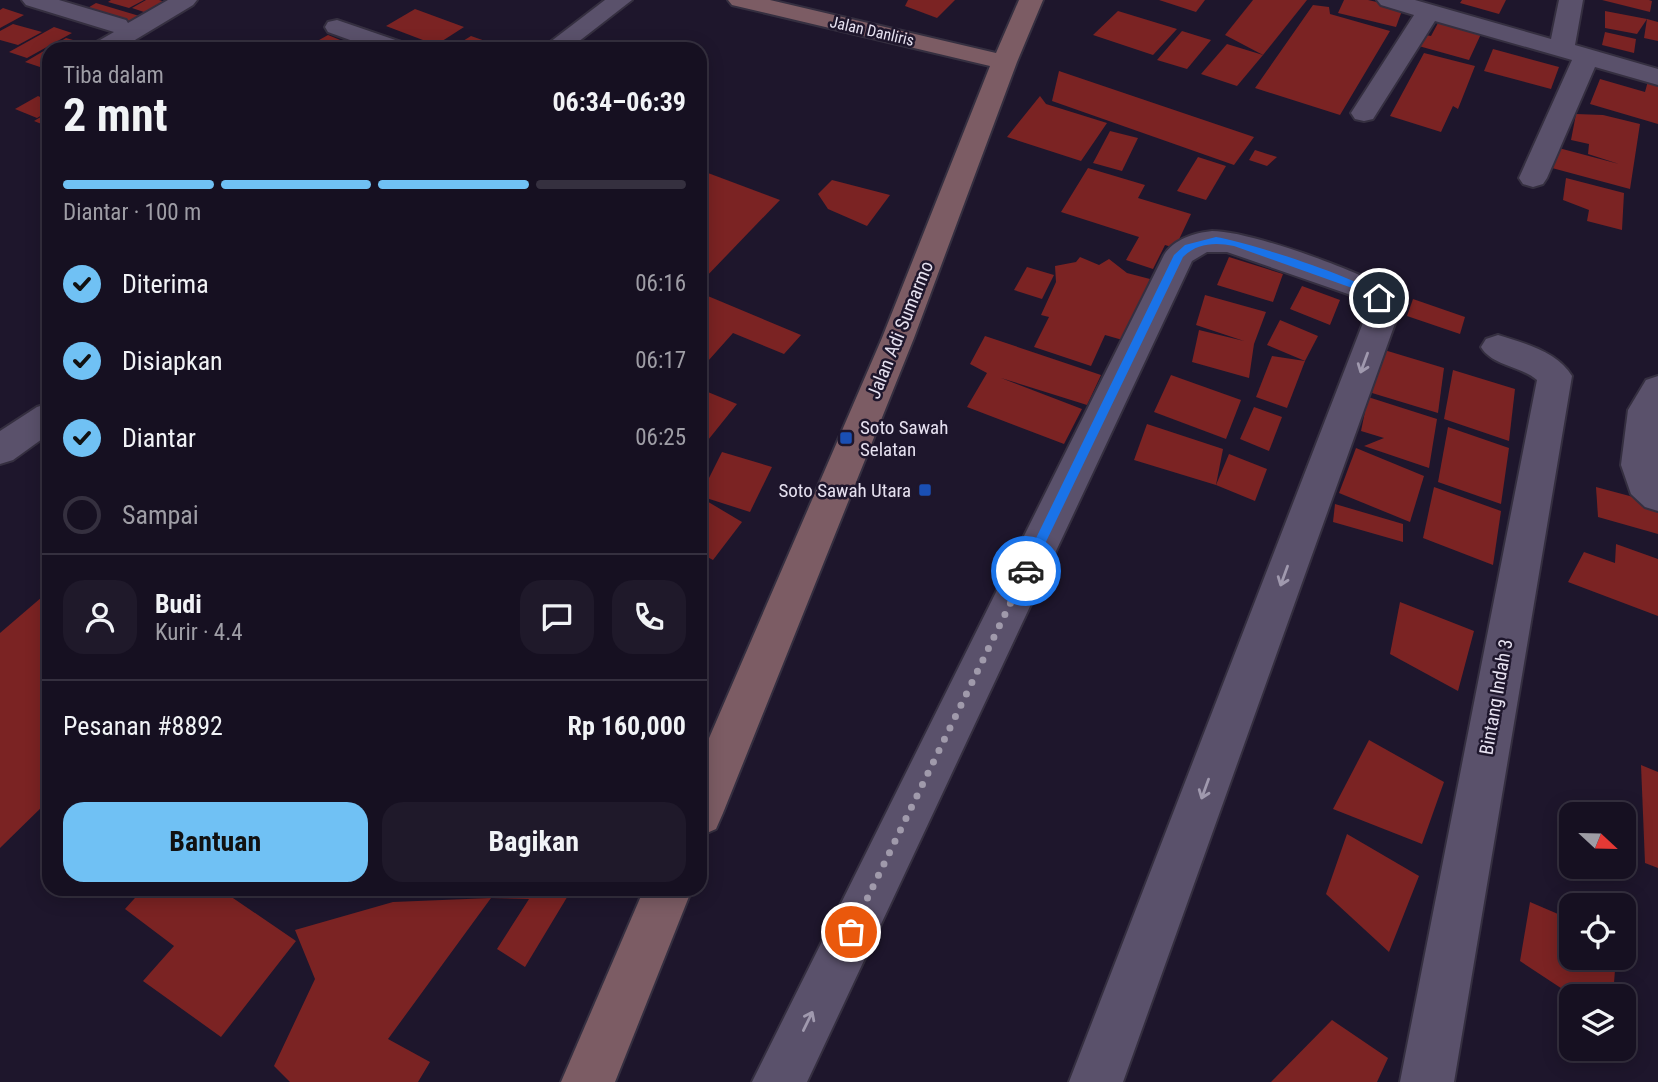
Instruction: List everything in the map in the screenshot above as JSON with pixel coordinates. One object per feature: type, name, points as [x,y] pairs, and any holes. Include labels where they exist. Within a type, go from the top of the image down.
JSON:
[{"type":"main road","name":"Jalan Danliris","points":[[740,0],[1004,62]]},
{"type":"main road","name":"Jalan Adi Sumarmo","points":[[707,796],[898,338],[1004,62],[1031,0]]},
{"type":"main road","points":[[598,1078],[665,896]]},
{"type":"street","points":[[34,0],[117,25]]},
{"type":"street","points":[[114,42],[185,0]]},
{"type":"street","points":[[563,42],[620,0]]},
{"type":"street","points":[[1389,0],[1658,77]]},
{"type":"street","points":[[1533,178],[1574,52],[1571,0]]},
{"type":"street","points":[[1364,113],[1428,12]]},
{"type":"street","points":[[337,27],[379,42]]},
{"type":"street","points":[[779,1082],[1179,255],[1188,247],[1216,240],[1235,243],[1359,286],[1379,298],[1382,315],[1096,1082]]},
{"type":"street","name":"Bintang Indah 3","points":[[1427,1082],[1555,376],[1542,365],[1498,347]]},
{"type":"street","points":[[1658,389],[1645,410],[1639,465],[1644,484],[1658,496]]},
{"type":"street","points":[[0,450],[42,424]]},
{"type":"building","points":[[144,0],[129,8],[108,2]]},
{"type":"building","points":[[146,0],[159,0],[175,5],[156,16],[132,8]]},
{"type":"building","points":[[908,0],[955,0],[937,18],[905,6]]},
{"type":"building","points":[[1159,0],[1205,0],[1196,12]]},
{"type":"building","points":[[1253,0],[1307,0],[1263,55],[1225,35]]},
{"type":"building","points":[[1344,0],[1368,0],[1403,8],[1396,27],[1338,13]]},
{"type":"building","points":[[1462,0],[1506,0],[1499,14],[1460,3]]},
{"type":"building","points":[[1602,0],[1649,0],[1652,1],[1650,12]]},
{"type":"building","points":[[96,3],[146,18],[131,27],[81,12]]},
{"type":"building","points":[[1313,5],[1329,7],[1330,14],[1390,31],[1340,115],[1255,88]]},
{"type":"building","points":[[3,8],[24,15],[0,28],[0,10]]},
{"type":"building","points":[[415,9],[464,27],[441,42],[428,42],[386,26]]},
{"type":"building","points":[[1118,11],[1177,29],[1153,55],[1093,35]]},
{"type":"building","points":[[1605,11],[1647,19],[1637,34],[1605,28]]},
{"type":"building","points":[[1647,19],[1658,22],[1658,41],[1644,38]]},
{"type":"building","points":[[1438,23],[1481,34],[1469,60],[1415,45],[1420,34],[1431,36]]},
{"type":"building","points":[[13,24],[42,32],[18,45],[0,40],[0,31]]},
{"type":"building","points":[[54,27],[72,33],[56,42],[42,42],[42,50],[27,58],[9,52]]},
{"type":"building","points":[[1182,31],[1211,40],[1187,69],[1157,60]]},
{"type":"building","points":[[1605,32],[1636,39],[1634,53],[1602,45]]},
{"type":"building","points":[[328,35],[345,42],[316,42]]},
{"type":"building","points":[[471,36],[488,42],[461,42]]},
{"type":"building","points":[[66,38],[80,42],[59,42]]},
{"type":"building","points":[[1227,44],[1263,55],[1237,86],[1201,74]]},
{"type":"building","points":[[1493,49],[1559,67],[1551,89],[1484,71]]},
{"type":"building","points":[[42,52],[42,68],[25,62]]},
{"type":"building","points":[[1424,53],[1475,66],[1458,109],[1453,106],[1441,132],[1390,116]]},
{"type":"building","points":[[1059,71],[1254,137],[1234,165],[1052,101]]},
{"type":"building","points":[[1600,79],[1645,92],[1648,81],[1658,84],[1658,124],[1590,104]]},
{"type":"building","points":[[38,96],[42,98],[42,115],[37,118],[15,109]]},
{"type":"building","points":[[1040,96],[1046,104],[1107,123],[1081,161],[1007,137]]},
{"type":"building","points":[[1576,114],[1603,115],[1640,124],[1630,189],[1552,168],[1555,147],[1619,164],[1588,154],[1589,144],[1571,140]]},
{"type":"building","points":[[42,116],[42,124],[34,121]]},
{"type":"building","points":[[1110,131],[1138,138],[1122,171],[1093,163]]},
{"type":"building","points":[[1255,150],[1277,157],[1267,166],[1249,160]]},
{"type":"building","points":[[1198,157],[1226,166],[1206,200],[1177,191]]},
{"type":"building","points":[[1088,168],[1145,185],[1138,198],[1191,214],[1175,248],[1165,245],[1153,269],[1126,260],[1139,237],[1061,212]]},
{"type":"building","points":[[707,173],[780,200],[707,276]]},
{"type":"building","points":[[1566,178],[1624,193],[1622,230],[1587,221],[1589,210],[1563,200]]},
{"type":"building","points":[[832,180],[890,195],[867,226],[828,209],[818,194]]},
{"type":"building","points":[[1080,257],[1099,265],[1109,259],[1127,273],[1150,279],[1126,341],[1105,335],[1091,366],[1034,347],[1049,317],[1041,315],[1056,282],[1055,266],[1076,262]]},
{"type":"building","points":[[1229,257],[1283,274],[1273,302],[1217,285]]},
{"type":"building","points":[[1027,267],[1054,275],[1042,299],[1014,290]]},
{"type":"building","points":[[1302,286],[1340,300],[1330,325],[1290,309]]},
{"type":"building","points":[[1205,295],[1266,312],[1254,344],[1249,378],[1192,362],[1199,330],[1244,341],[1196,325]]},
{"type":"building","points":[[707,296],[801,335],[784,354],[733,333],[707,362]]},
{"type":"building","points":[[1413,299],[1465,317],[1460,334],[1407,316]]},
{"type":"building","points":[[1280,320],[1318,336],[1305,361],[1267,345]]},
{"type":"building","points":[[985,336],[1101,375],[1087,405],[1001,378],[1082,409],[1064,444],[967,407],[987,373],[970,364]]},
{"type":"building","points":[[1381,349],[1444,368],[1438,413],[1372,393]]},
{"type":"building","points":[[1272,356],[1305,361],[1287,408],[1256,397]]},
{"type":"building","points":[[1453,370],[1515,389],[1509,441],[1444,419]]},
{"type":"building","points":[[1171,375],[1241,400],[1226,439],[1154,412]]},
{"type":"building","points":[[707,392],[737,404],[707,441]]},
{"type":"building","points":[[1368,397],[1437,419],[1429,468],[1364,446],[1384,438],[1361,431]]},
{"type":"building","points":[[1254,407],[1282,417],[1269,451],[1240,439]]},
{"type":"building","points":[[1147,424],[1223,449],[1216,485],[1134,460]]},
{"type":"building","points":[[1448,427],[1509,448],[1501,504],[1438,482]]},
{"type":"building","points":[[1356,448],[1424,476],[1410,522],[1339,493]]},
{"type":"building","points":[[722,452],[772,467],[750,512],[707,498],[707,482]]},
{"type":"building","points":[[1229,454],[1267,469],[1255,501],[1216,485]]},
{"type":"building","points":[[1434,487],[1501,511],[1493,565],[1423,538]]},
{"type":"building","points":[[1596,487],[1652,502],[1658,513],[1658,534],[1598,517]]},
{"type":"building","points":[[707,501],[742,522],[713,560],[707,557]]},
{"type":"building","points":[[1335,504],[1403,524],[1403,542],[1333,522]]},
{"type":"building","points":[[1616,544],[1658,559],[1658,616],[1568,582],[1584,552],[1615,563]]},
{"type":"building","points":[[42,597],[42,807],[0,848],[0,633]]},
{"type":"building","points":[[1400,602],[1474,631],[1458,691],[1390,654]]},
{"type":"building","points":[[1369,740],[1444,782],[1422,844],[1333,809]]},
{"type":"building","points":[[1641,765],[1658,772],[1658,868],[1645,863]]},
{"type":"building","points":[[1347,834],[1419,876],[1389,952],[1326,894]]},
{"type":"building","points":[[137,896],[230,896],[296,941],[221,1037],[143,981],[174,946],[125,909]]},
{"type":"building","points":[[568,896],[525,967],[497,949],[529,899],[491,898]]},
{"type":"building","points":[[491,898],[388,1039],[430,1062],[418,1082],[290,1082],[274,1066],[315,979],[295,930],[393,902]]},
{"type":"building","points":[[1530,902],[1559,914],[1559,970],[1615,970],[1614,984],[1559,984],[1559,987],[1520,961]]},
{"type":"building","points":[[1332,1020],[1388,1058],[1377,1082],[1271,1082]]},
{"type":"way so far","points":[[851,932],[1026,571]]},
{"type":"place","name":"Soto Sawah Selatan","points":[[846,438]]},
{"type":"place","name":"Soto Sawah Utara","points":[[925,490]]},
{"type":"route","points":[[1026,571],[1179,255],[1188,247],[1216,240],[1235,243],[1359,286],[1379,298]]}]
